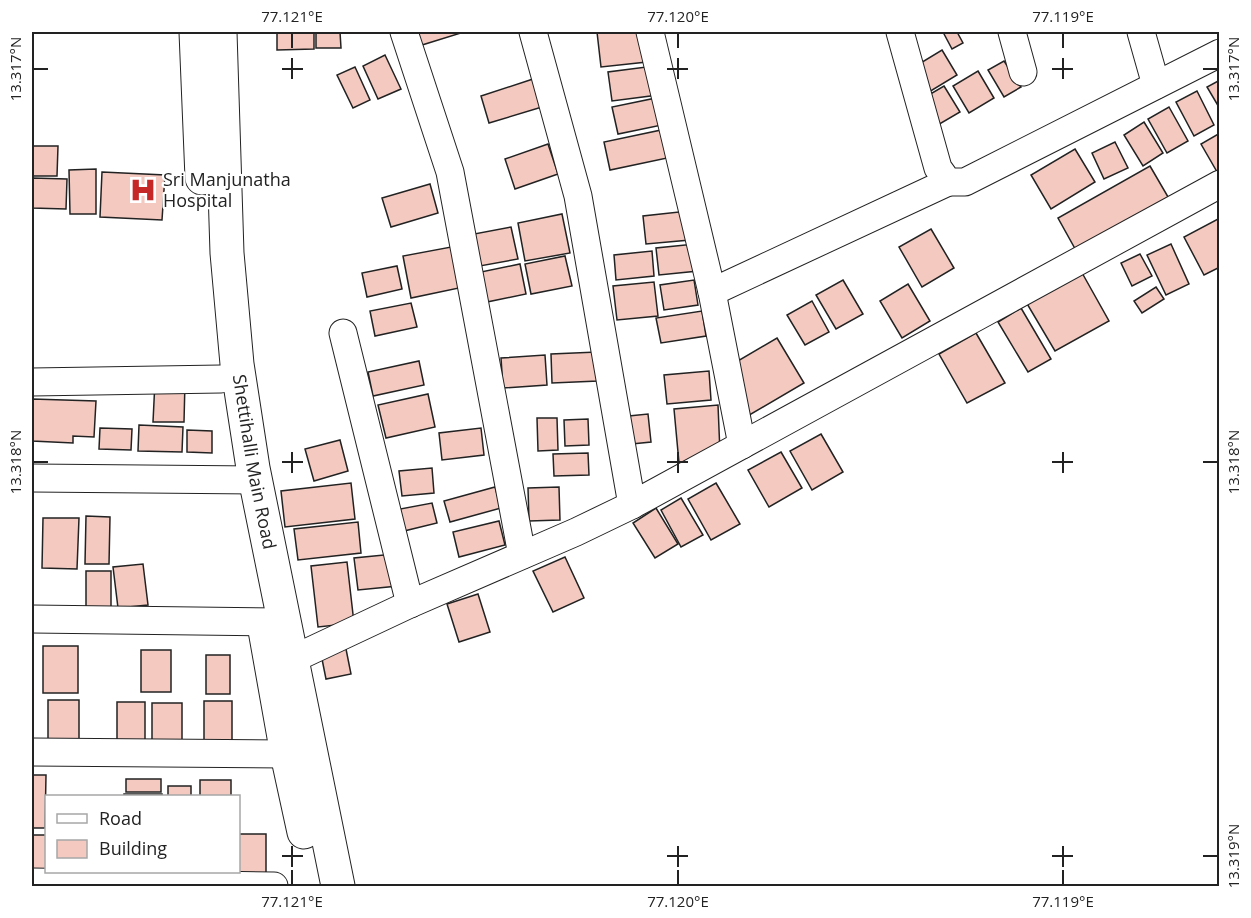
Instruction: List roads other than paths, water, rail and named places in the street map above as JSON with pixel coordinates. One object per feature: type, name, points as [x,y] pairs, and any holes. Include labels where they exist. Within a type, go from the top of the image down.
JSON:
[{"type":"main road","name":"Shettihalli Main Road","points":[[196,32],[210,308],[221,379],[246,480],[329,886]]},
{"type":"main road","name":"Shettihalli Main Road","points":[[220,32],[227,254],[246,480]]},
{"type":"main road","name":"Shettihalli Main Road","points":[[282,664],[287,754],[329,886]]},
{"type":"street","points":[[404,32],[450,172],[522,555]]},
{"type":"street","points":[[533,32],[578,196],[632,505]]},
{"type":"street","points":[[650,32],[712,292],[742,445]]},
{"type":"street","points":[[900,32],[938,168],[948,182]]},
{"type":"street","points":[[1012,32],[1023,72]]},
{"type":"street","points":[[1141,32],[1156,85]]},
{"type":"street","points":[[712,292],[948,182],[965,182],[1220,53]]},
{"type":"street","points":[[282,664],[632,505],[1220,184]]},
{"type":"street","points":[[343,333],[410,604]]},
{"type":"street","points":[[32,382],[221,379]]},
{"type":"street","points":[[32,478],[246,480]]},
{"type":"street","points":[[32,619],[274,622]]},
{"type":"street","points":[[32,752],[287,754]]},
{"type":"street","points":[[32,882],[62,885],[274,886]]},
{"type":"place","name":"Sri Manjunatha Hospital","points":[[143,190]]}]
